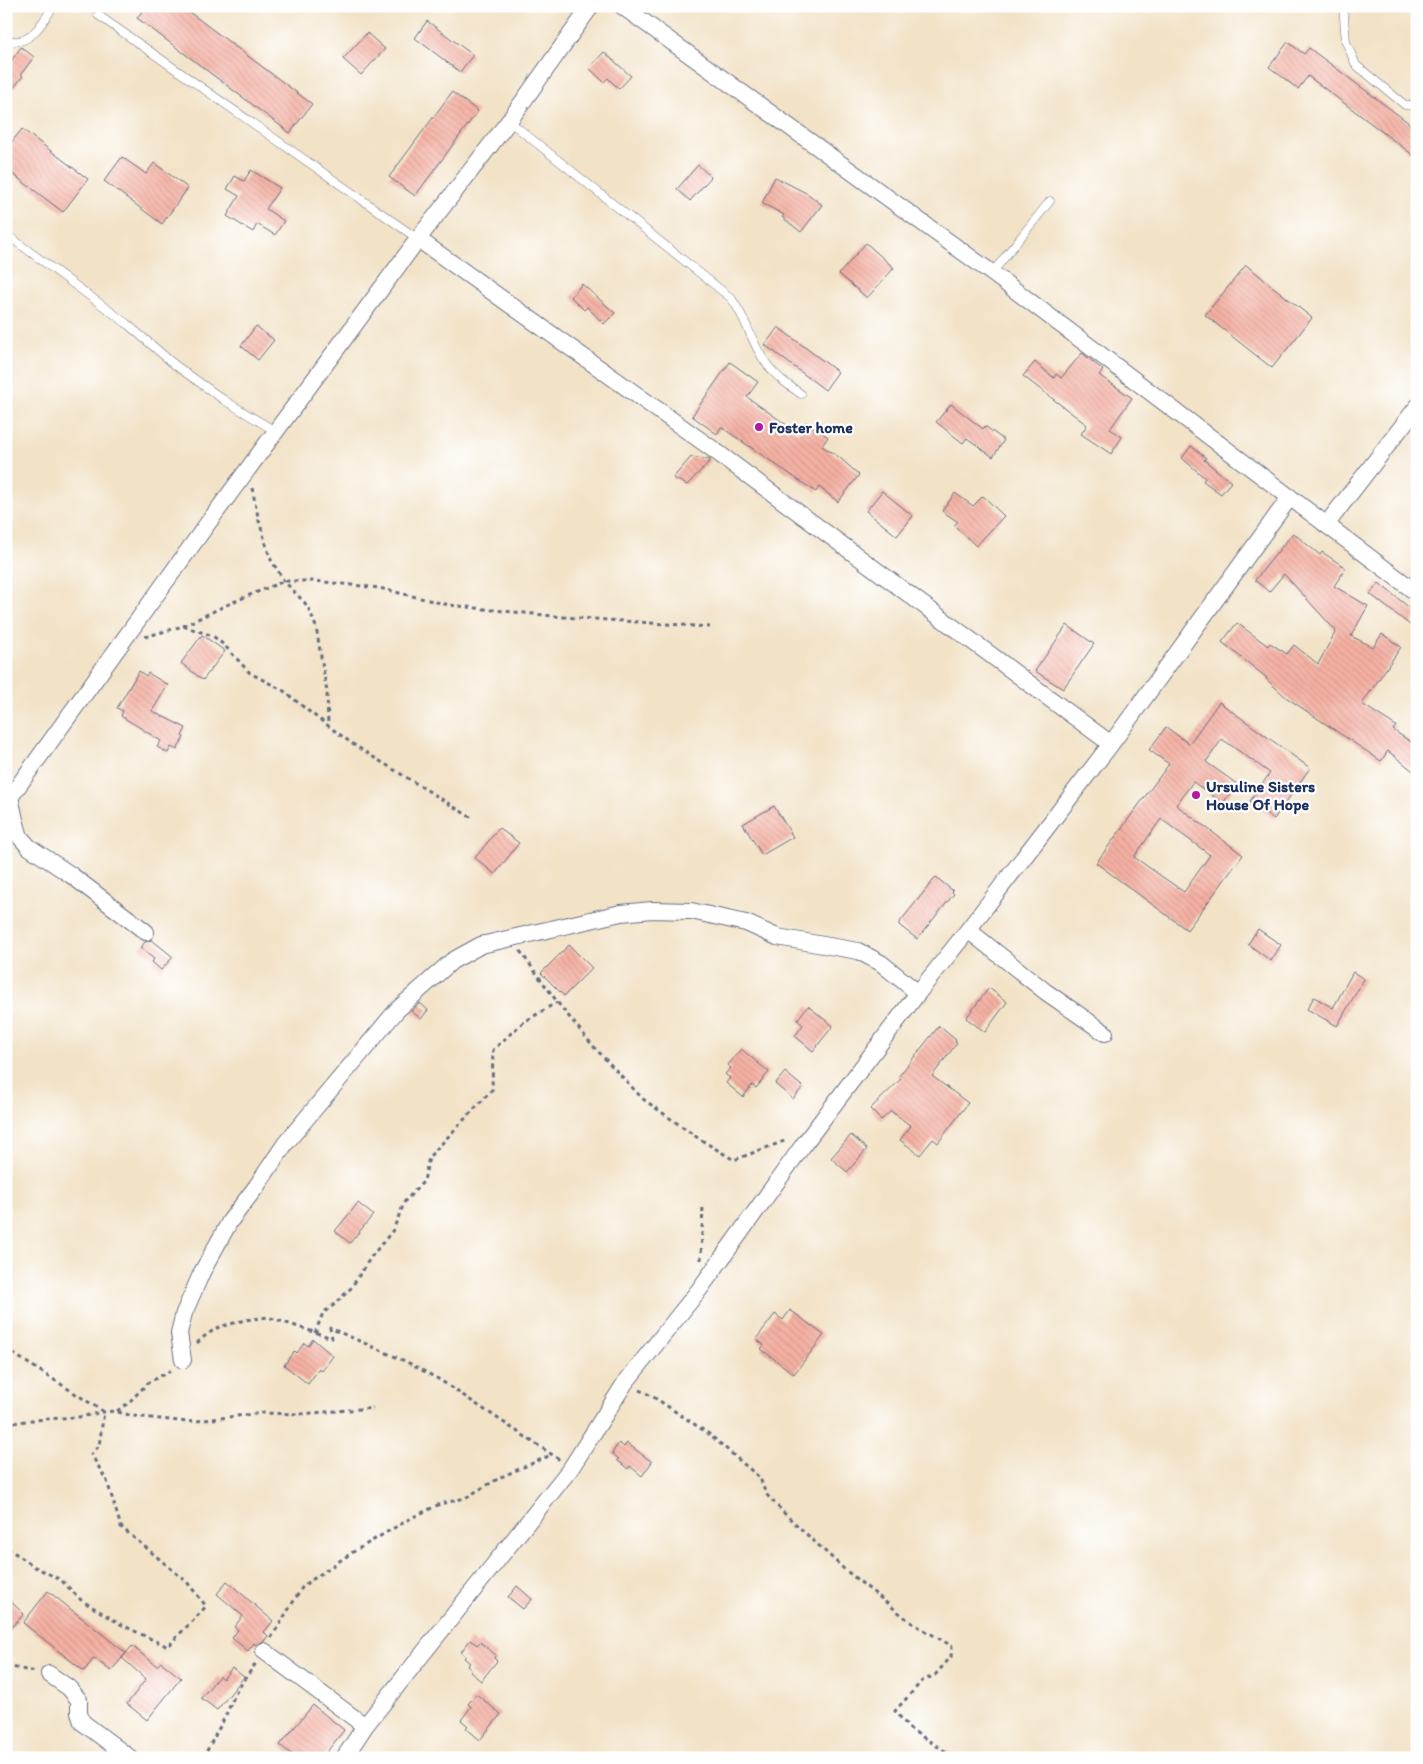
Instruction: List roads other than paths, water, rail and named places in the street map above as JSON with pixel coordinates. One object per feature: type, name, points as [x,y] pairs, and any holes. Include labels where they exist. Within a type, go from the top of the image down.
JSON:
[{"type":"street","points":[[146,932],[71,875],[29,847],[20,837],[8,800],[275,431],[418,239],[509,121],[591,6]]},
{"type":"street","points":[[622,6],[992,273],[1417,593]]},
{"type":"street","points":[[418,239],[714,450],[1111,744]]},
{"type":"street","points":[[1326,525],[1417,407]]},
{"type":"street","points":[[344,1758],[365,1726],[570,1468],[625,1384],[699,1290],[804,1144],[918,993],[1111,744],[1290,497]]},
{"type":"street","points":[[183,1360],[179,1333],[184,1313],[202,1272],[230,1221],[285,1144],[397,1010],[452,961],[481,945],[621,914],[652,910],[691,911],[746,923],[777,937],[858,951],[881,963],[918,993]]},
{"type":"street","points":[[968,930],[1046,992],[1106,1033]]},
{"type":"street","points":[[264,1651],[365,1726]]},
{"type":"street","points":[[49,1674],[69,1688],[79,1700],[79,1713],[82,1722],[130,1758]]},
{"type":"lane","points":[[6,39],[15,42],[24,41],[33,34],[54,6]]},
{"type":"lane","points":[[1343,6],[1346,42],[1356,65],[1405,105],[1417,104]]},
{"type":"lane","points":[[98,14],[418,239]]},
{"type":"lane","points":[[509,121],[731,298],[739,308],[765,363],[780,379],[801,394]]},
{"type":"lane","points":[[992,273],[1050,201]]},
{"type":"lane","points":[[6,234],[126,323],[175,365],[224,400],[275,431]]},
{"type":"place","name":"Foster home","points":[[759,427]]},
{"type":"place","name":"Ursuline Sisters House Of Hope","points":[[1196,795]]}]
